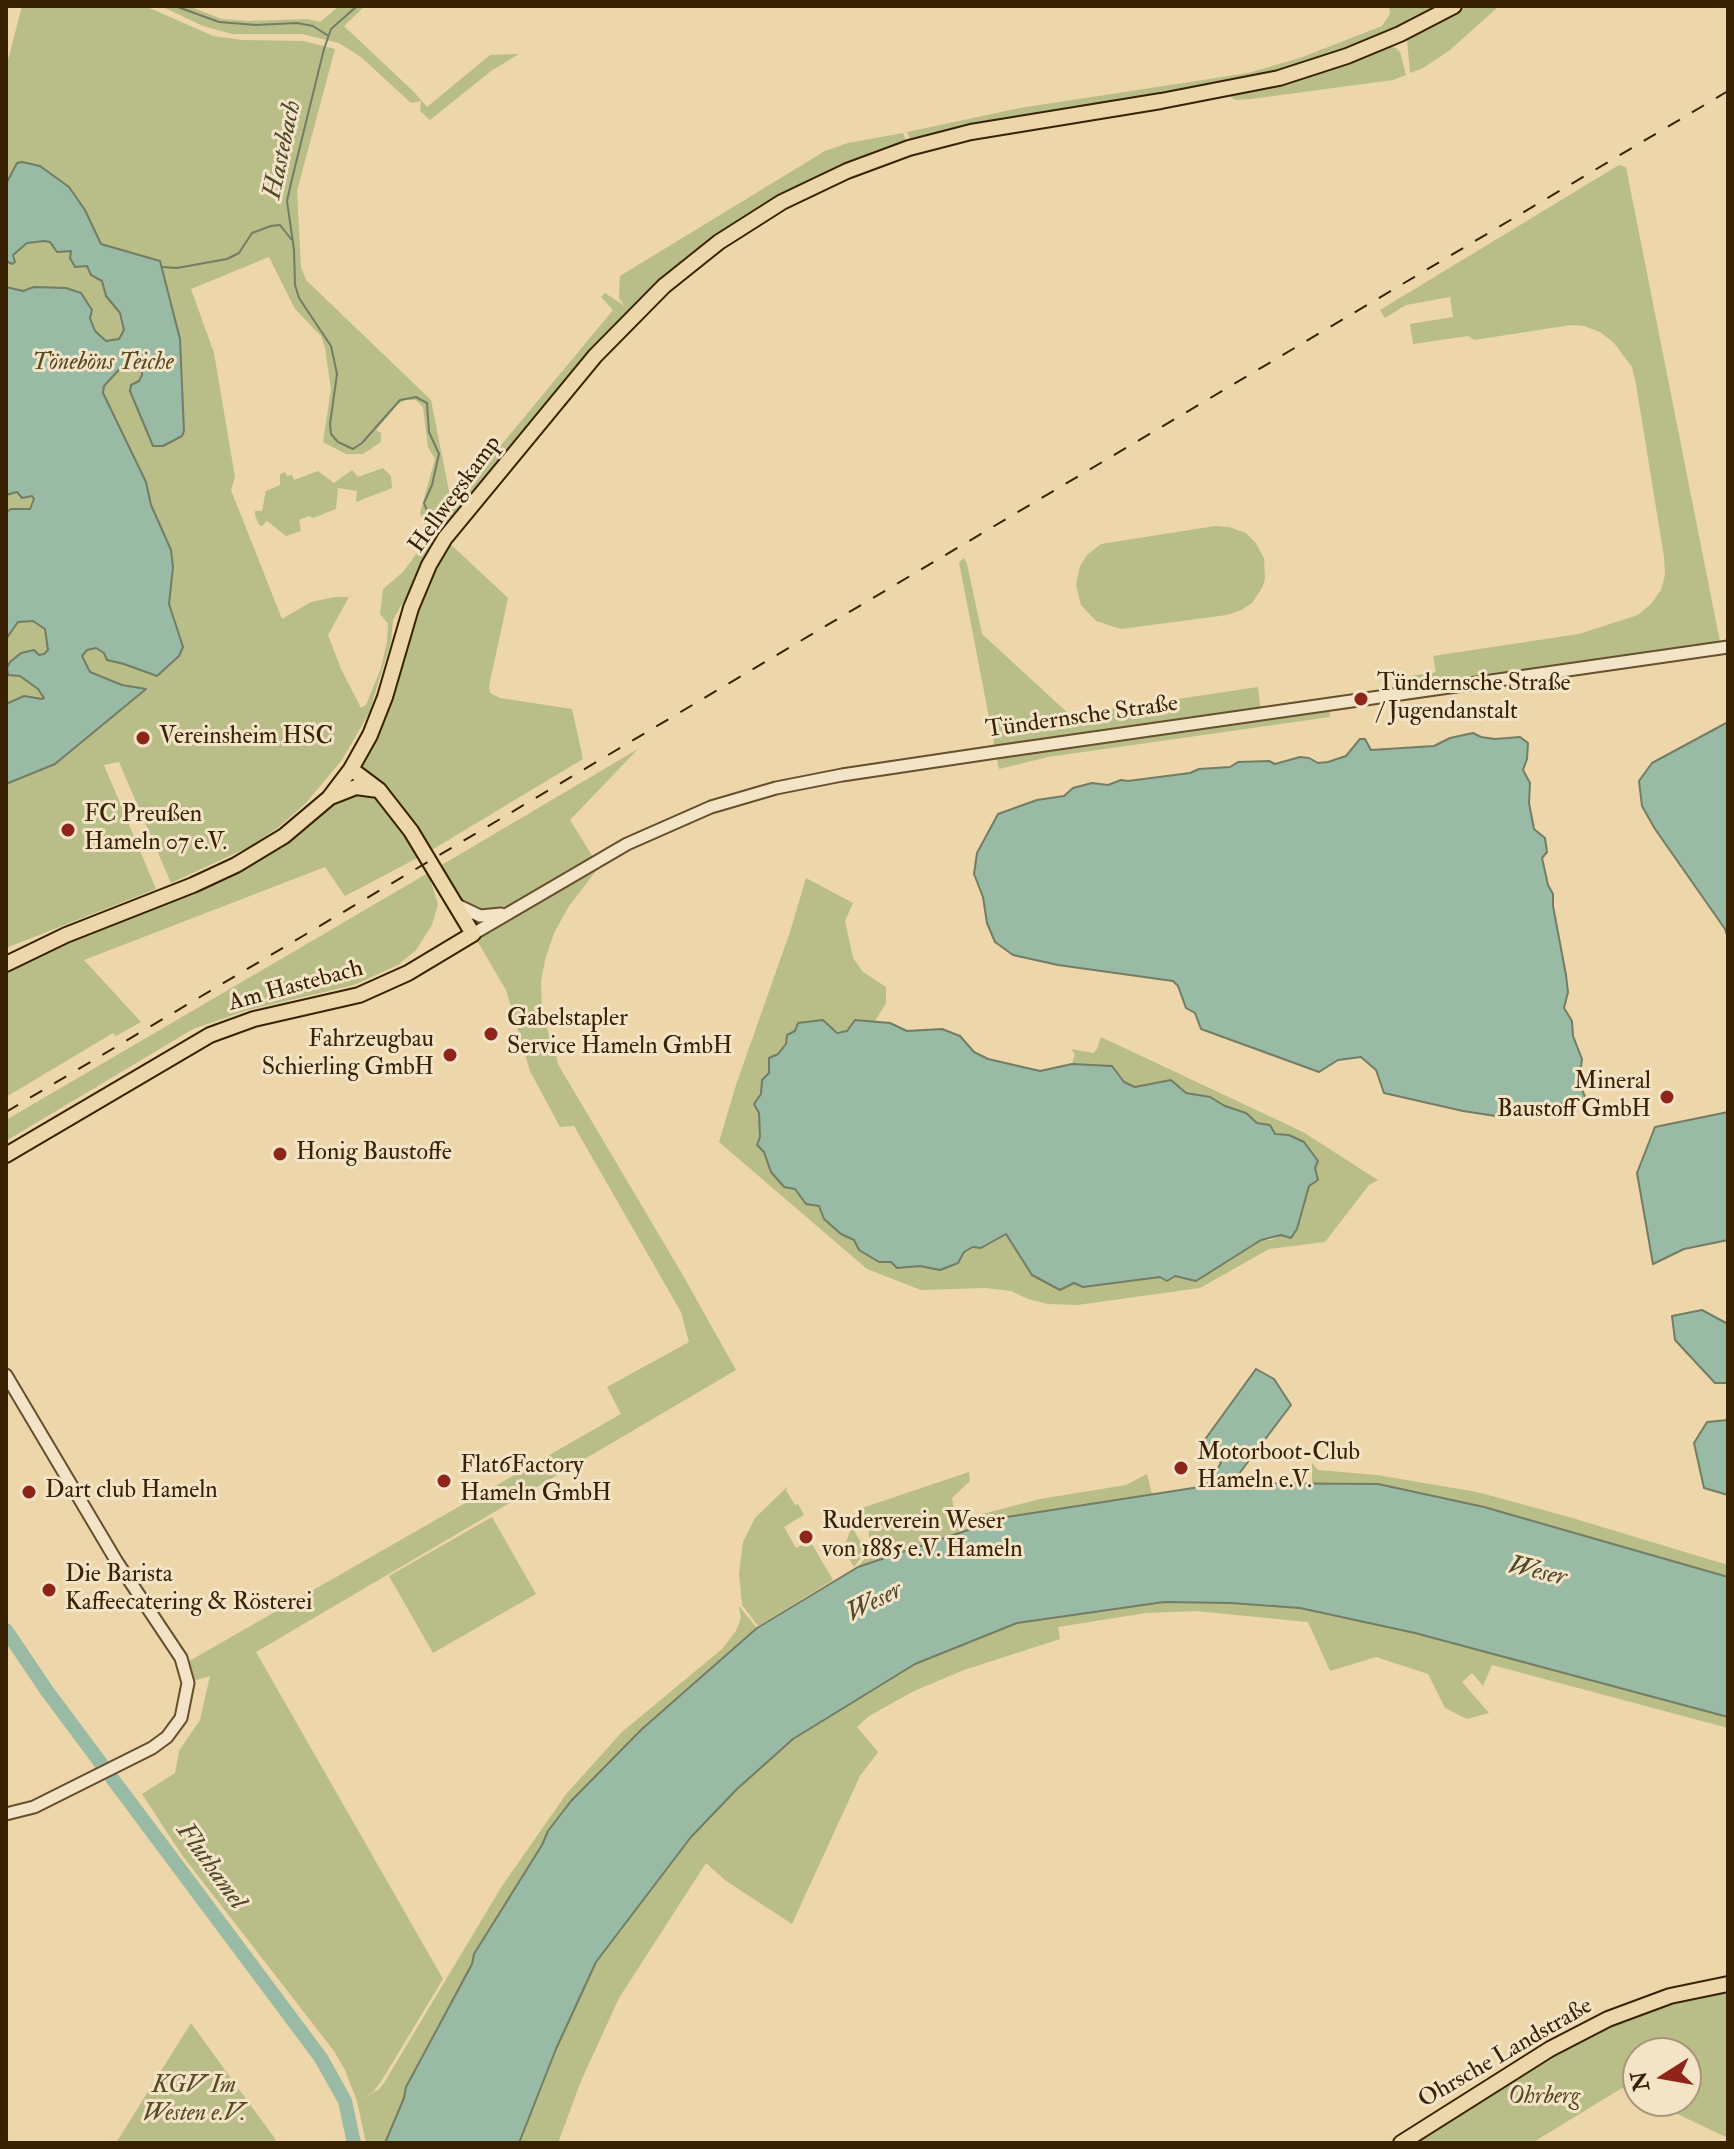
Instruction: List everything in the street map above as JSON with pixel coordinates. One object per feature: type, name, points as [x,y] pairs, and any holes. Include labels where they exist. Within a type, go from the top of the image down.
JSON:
[{"type":"main road","name":"Hellwegskamp","points":[[329,798],[351,769],[370,735],[385,697],[411,608],[429,565],[445,538],[595,356],[664,286],[719,242],[782,202],[847,171],[909,148],[971,132],[1175,99],[1279,78],[1369,47],[1454,6]]},
{"type":"main road","points":[[351,769],[379,790],[411,831],[473,934]]},
{"type":"main road","points":[[6,964],[66,935],[193,885],[258,853],[329,798],[356,787],[379,790]]},
{"type":"main road","name":"Am Hastebach","points":[[6,1155],[210,1035],[254,1019],[359,995],[408,973],[473,934]]},
{"type":"main road","name":"Ohrsche Landstraße","points":[[1401,2143],[1537,2057],[1608,2019],[1670,1996],[1728,1984]]},
{"type":"street","name":"Tündernsche Straße","points":[[473,934],[627,844],[676,821],[787,785],[1728,647]]},
{"type":"street","points":[[456,905],[480,916],[513,911]]},
{"type":"street","points":[[6,1375],[82,1507],[181,1658],[188,1683],[183,1709],[175,1728],[152,1748],[34,1807],[6,1814]]},
{"type":"green space","points":[[22,6],[145,6],[213,36],[303,41],[335,49],[297,191],[301,267],[306,280],[431,400],[450,496],[454,502],[613,310],[601,297],[605,293],[625,306],[619,298],[620,276],[825,151],[848,143],[903,133],[909,148],[782,202],[664,286],[445,538],[434,532],[429,557],[393,620],[391,642],[369,713],[342,760],[306,803],[251,846],[171,883],[119,762],[104,765],[156,889],[6,948],[6,68]],"holes":[[[269,257],[295,309],[321,336],[325,348],[331,389],[323,442],[346,454],[363,454],[381,442],[381,433],[376,430],[398,404],[416,400],[423,407],[428,447],[435,459],[420,513],[425,525],[433,531],[403,572],[383,589],[380,614],[388,624],[387,642],[381,668],[366,705],[361,708],[328,635],[349,597],[311,602],[282,619],[231,490],[235,477],[214,353],[191,289]]]},
{"type":"green space","points":[[161,6],[188,6],[222,19],[307,19],[320,22],[339,6],[365,6],[344,26],[414,92],[427,107],[490,55],[519,54],[491,71],[430,120],[420,111],[421,101],[411,103],[361,57],[339,43],[302,34],[232,34],[203,26]]},
{"type":"green space","points":[[1389,6],[1454,6],[1347,56],[1161,101],[910,139],[907,132],[1020,108],[1248,73],[1300,58],[1382,26],[1390,14]]},
{"type":"green space","points":[[1468,6],[1499,6],[1450,50],[1410,73],[1407,39]]},
{"type":"green space","points":[[1388,46],[1400,52],[1406,75],[1393,80],[1251,99],[1235,100],[1231,97],[1231,94],[1310,76]]},
{"type":"green space","points":[[1619,165],[1626,167],[1720,642],[1406,687],[1404,677],[1436,672],[1433,656],[1579,634],[1638,615],[1661,590],[1665,575],[1664,557],[1636,384],[1632,367],[1614,343],[1600,332],[1571,325],[1474,340],[1468,336],[1413,344],[1410,324],[1453,317],[1450,297],[1406,305],[1385,318],[1380,310]]},
{"type":"green space","points":[[383,468],[391,476],[392,488],[356,502],[357,491],[338,488],[336,509],[299,520],[301,531],[286,536],[267,521],[259,525],[255,511],[262,511],[266,491],[280,485],[280,474],[285,472],[287,476],[292,475],[294,480],[318,471],[334,483],[352,470],[358,477]]},
{"type":"green space","points":[[1215,526],[1246,533],[1264,558],[1262,588],[1252,603],[1241,610],[1227,615],[1121,629],[1096,621],[1081,605],[1076,585],[1080,566],[1087,555],[1101,544]]},
{"type":"green space","points":[[445,539],[508,598],[490,693],[500,698],[572,709],[583,759],[425,854],[345,896],[325,867],[84,960],[141,1022],[116,1036],[113,1033],[6,1097],[6,973],[12,969],[9,962],[258,853],[352,769],[412,608]]},
{"type":"green space","points":[[964,558],[982,634],[1070,715],[1258,687],[1261,713],[1329,703],[1330,717],[1048,757],[999,769],[959,562]]},
{"type":"green space","points":[[638,749],[570,820],[599,867],[569,906],[554,933],[541,981],[542,1012],[559,1066],[736,1370],[256,1652],[443,1979],[382,2080],[373,2092],[358,2101],[378,2090],[384,2083],[502,1886],[567,1793],[622,1732],[722,1649],[736,1631],[741,1618],[739,1606],[757,1628],[642,1729],[571,1801],[548,1831],[474,1954],[472,1964],[406,2087],[385,2143],[366,2143],[357,2101],[334,2051],[182,1855],[142,1794],[175,1773],[179,1751],[200,1720],[210,1676],[189,1682],[184,1664],[621,1414],[607,1387],[689,1342],[681,1312],[574,1126],[560,1127],[530,1071],[506,990],[435,869]]},
{"type":"green space","points":[[428,873],[438,904],[432,925],[416,950],[398,965],[354,985],[248,1010],[193,1029],[6,1141],[6,1120]]},
{"type":"green space","points":[[806,878],[853,903],[845,921],[853,958],[863,972],[886,987],[886,1003],[875,1021],[855,1020],[846,1031],[795,1031],[787,1035],[786,1044],[778,1054],[769,1058],[769,1073],[762,1080],[761,1095],[754,1104],[759,1113],[760,1137],[771,1172],[820,1206],[824,1219],[841,1234],[897,1268],[920,1266],[940,1270],[964,1252],[1006,1234],[1032,1275],[1060,1290],[1074,1283],[1084,1287],[1161,1277],[1187,1277],[1196,1281],[1261,1240],[1271,1240],[1297,1228],[1309,1186],[1318,1180],[1289,1135],[1275,1135],[1270,1125],[1257,1123],[1246,1113],[1210,1097],[1186,1093],[1171,1080],[1135,1087],[1124,1083],[1112,1066],[1072,1064],[1075,1054],[1071,1049],[1093,1053],[1101,1037],[1303,1132],[1378,1180],[1369,1185],[1325,1242],[1269,1249],[1200,1288],[1077,1305],[1048,1304],[1011,1291],[985,1288],[921,1290],[867,1269],[719,1142]]},
{"type":"green space","points":[[1312,1463],[1318,1470],[1377,1475],[1477,1492],[1569,1517],[1728,1565],[1728,1577],[1484,1507],[1378,1484],[1312,1483]]},
{"type":"green space","points":[[969,1472],[970,1481],[952,1498],[955,1517],[948,1523],[1040,1499],[1126,1485],[1147,1474],[1152,1494],[1007,1517],[858,1567],[870,1552],[868,1524],[859,1509]]},
{"type":"green space","points":[[788,1486],[786,1490],[804,1515],[784,1527],[796,1548],[810,1541],[833,1580],[758,1626],[742,1605],[739,1574],[743,1542],[755,1518]]},
{"type":"green space","points":[[492,1517],[536,1594],[433,1653],[389,1576]]},
{"type":"green space","points":[[852,1527],[866,1551],[854,1567],[843,1549]]},
{"type":"green space","points":[[1164,1602],[1300,1608],[1415,1633],[1700,1708],[1728,1717],[1728,1728],[1492,1665],[1483,1686],[1472,1673],[1462,1682],[1489,1713],[1467,1719],[1445,1708],[1428,1674],[1376,1657],[1330,1671],[1308,1622],[1196,1611],[1146,1613],[1058,1627],[1060,1639],[964,1670],[914,1691],[869,1716],[857,1727],[878,1752],[860,1776],[792,1924],[726,1881],[706,1863],[619,1998],[581,2081],[558,2143],[519,2143],[556,2049],[596,1962],[691,1837],[737,1789],[793,1739],[915,1664],[1017,1623]]},
{"type":"green space","name":"Ohrberg","points":[[1728,1990],[1728,2138],[1684,2117],[1702,2117],[1702,2037],[1622,2037],[1622,2088],[1532,2143],[1413,2143],[1554,2054],[1611,2024],[1671,2002]]},
{"type":"green space","name":"KGV Im Westen e.V.","points":[[191,2023],[276,2140],[269,2143],[116,2143]]},
{"type":"water","name":"Töneböns Teiche","points":[[17,163],[40,166],[69,187],[85,210],[101,244],[160,261],[180,339],[182,436],[163,446],[153,446],[130,391],[131,385],[139,381],[142,375],[137,361],[127,361],[104,386],[103,393],[146,482],[151,505],[171,550],[173,567],[169,604],[183,647],[179,656],[157,676],[107,660],[104,653],[96,648],[87,650],[82,656],[90,672],[122,685],[146,689],[55,764],[6,784],[6,704],[24,696],[44,698],[38,689],[20,676],[8,675],[7,668],[21,653],[34,650],[39,655],[48,650],[45,629],[33,621],[18,622],[6,639],[6,512],[30,509],[34,499],[32,496],[22,498],[17,492],[6,495],[6,287],[23,291],[34,287],[66,288],[81,293],[92,310],[90,318],[95,331],[106,341],[119,339],[124,330],[120,313],[106,296],[102,281],[91,275],[87,266],[75,267],[70,258],[71,251],[57,252],[50,242],[27,243],[13,255],[15,262],[6,261],[6,184]]},
{"type":"water","points":[[1728,722],[1728,938],[1725,929],[1655,829],[1642,806],[1639,781],[1652,763]]},
{"type":"water","points":[[1473,733],[1495,739],[1520,737],[1528,743],[1523,770],[1530,783],[1529,803],[1534,829],[1545,838],[1547,852],[1542,858],[1553,894],[1568,992],[1564,1008],[1572,1021],[1573,1036],[1582,1059],[1579,1083],[1586,1099],[1567,1101],[1557,1111],[1531,1109],[1502,1117],[1384,1093],[1376,1070],[1361,1057],[1338,1060],[1319,1072],[1201,1029],[1195,1013],[1186,1008],[1173,981],[1058,965],[1013,955],[995,942],[987,923],[983,897],[974,874],[977,853],[998,814],[1037,800],[1064,796],[1073,788],[1092,783],[1108,785],[1121,780],[1230,767],[1238,762],[1269,761],[1275,764],[1300,757],[1318,763],[1328,762],[1346,756],[1360,739],[1365,739],[1371,750],[1434,746],[1450,738]]},
{"type":"water","points":[[823,1020],[837,1033],[847,1031],[855,1020],[890,1023],[907,1031],[942,1029],[960,1036],[974,1052],[988,1059],[1040,1071],[1072,1064],[1112,1066],[1124,1082],[1135,1087],[1171,1080],[1186,1093],[1210,1097],[1246,1113],[1257,1123],[1270,1125],[1275,1134],[1289,1135],[1304,1142],[1318,1161],[1315,1168],[1318,1180],[1309,1186],[1297,1229],[1291,1238],[1281,1235],[1261,1240],[1196,1281],[1175,1276],[1167,1281],[1160,1277],[1083,1287],[1074,1283],[1060,1290],[1032,1275],[1006,1234],[981,1248],[973,1247],[964,1252],[958,1263],[940,1270],[920,1266],[897,1268],[891,1262],[879,1262],[859,1250],[854,1240],[841,1234],[824,1219],[819,1206],[806,1204],[795,1189],[784,1187],[771,1172],[764,1152],[757,1145],[760,1137],[759,1113],[754,1104],[761,1094],[762,1080],[769,1073],[769,1058],[778,1054],[786,1044],[787,1035],[795,1031],[798,1023]]},
{"type":"water","points":[[1728,1112],[1728,1240],[1684,1249],[1653,1264],[1637,1173],[1655,1127]]},
{"type":"water","points":[[1702,1310],[1728,1324],[1728,1383],[1715,1383],[1675,1340],[1672,1316]]},
{"type":"water","name":"Weser","points":[[1256,1369],[1274,1379],[1291,1405],[1232,1483],[1378,1484],[1484,1507],[1728,1577],[1728,1717],[1415,1633],[1300,1608],[1164,1602],[1017,1623],[915,1664],[793,1739],[737,1789],[691,1837],[596,1962],[556,2049],[519,2143],[385,2143],[406,2087],[472,1964],[474,1954],[548,1831],[571,1801],[642,1729],[757,1628],[858,1567],[1007,1517],[1206,1486],[1221,1463],[1201,1445]]},
{"type":"water","points":[[1728,1420],[1728,1495],[1704,1488],[1694,1443],[1707,1422]]},
{"type":"waterway","points":[[175,6],[219,22],[256,25],[297,23],[313,26],[327,35]]},
{"type":"waterway","name":"Hastebach","points":[[357,6],[331,29],[291,183],[287,201],[295,285],[299,298],[331,346],[337,374],[330,424],[331,434],[338,442],[353,449],[362,443],[400,400],[416,397],[427,403],[429,432],[439,454],[424,503],[437,526]]},
{"type":"waterway","points":[[162,267],[177,268],[227,259],[239,253],[252,233],[271,226],[280,225],[291,239]]},
{"type":"waterway","name":"Fluthamel","points":[[6,1630],[47,1691],[321,2058],[345,2101],[354,2143]]},
{"type":"railway","points":[[6,1112],[1728,91]]},
{"type":"place","name":"Tündernsche Straße / Jugendanstalt","points":[[1361,699]]},
{"type":"place","name":"Vereinsheim HSC","points":[[143,738]]},
{"type":"place","name":"FC Preußen Hameln 07 e.V.","points":[[68,830]]},
{"type":"place","name":"Gabelstapler Service Hameln GmbH","points":[[491,1034]]},
{"type":"place","name":"Fahrzeugbau Schierling GmbH","points":[[450,1055]]},
{"type":"place","name":"Mineral Baustoff GmbH","points":[[1667,1097]]},
{"type":"place","name":"Honig Baustoffe","points":[[280,1154]]},
{"type":"place","name":"Motorboot-Club Hameln e.V.","points":[[1181,1468]]},
{"type":"place","name":"Flat6Factory Hameln GmbH","points":[[444,1481]]},
{"type":"place","name":"Dart club Hameln","points":[[29,1492]]},
{"type":"place","name":"Ruderverein Weser von 1885 e.V. Hameln","points":[[806,1537]]},
{"type":"place","name":"Die Barista Kaffeecatering & Rösterei","points":[[49,1590]]}]
